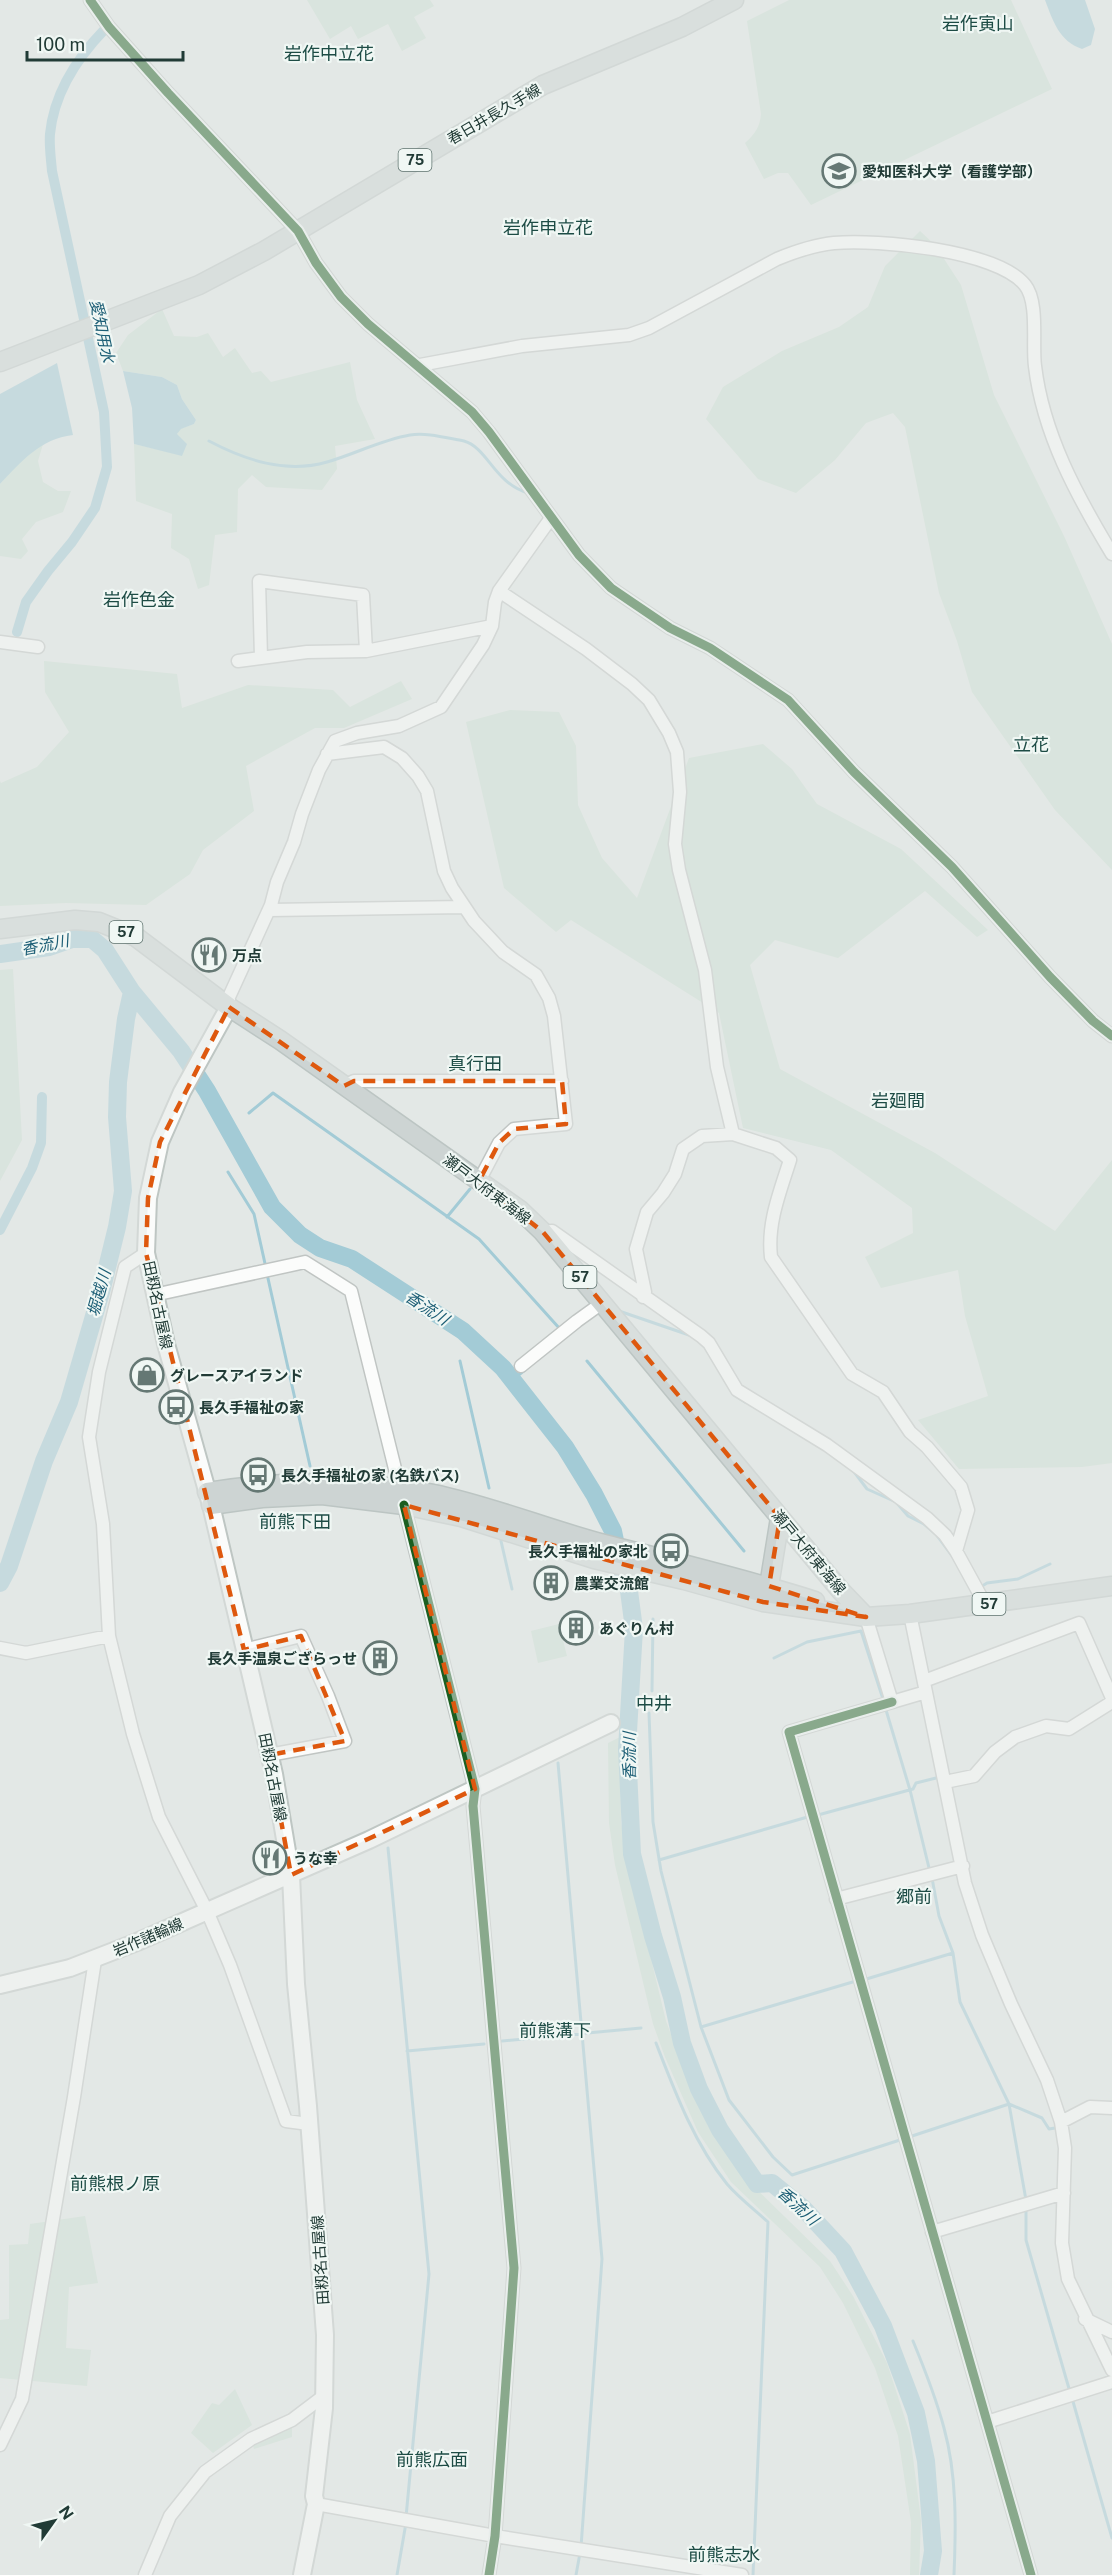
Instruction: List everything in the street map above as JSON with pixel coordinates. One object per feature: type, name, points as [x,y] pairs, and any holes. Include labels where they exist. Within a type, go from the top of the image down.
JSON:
[{"type":"main road","name":"春日井長久手線","points":[[0,362],[199,285],[298,231],[543,85],[682,27],[734,0]]},
{"type":"main road","name":"瀬戸大府東海線","points":[[0,929],[75,920],[99,922],[118,928],[153,948],[229,1008],[520,1210],[543,1233],[841,1591],[866,1617]]},
{"type":"main road","name":"田籾名古屋線","points":[[229,1008],[182,1092],[160,1143],[153,1169],[146,1222],[146,1253],[154,1295],[209,1499],[269,1755],[291,1875],[296,1984],[325,2335],[322,2442],[314,2496],[316,2504],[302,2575]]},
{"type":"main road","name":"瀬戸大府東海線","points":[[209,1499],[322,1495],[402,1497],[435,1494],[602,1543],[639,1561],[763,1602],[866,1617],[910,1614],[1112,1586]]},
{"type":"main road","name":"瀬戸大府東海線","points":[[402,1497],[610,1562],[639,1561],[769,1586],[866,1617]]},
{"type":"main road","points":[[769,1586],[780,1518]]},
{"type":"main road","name":"岩作諸輪線","points":[[0,1985],[95,1960],[369,1840],[610,1724]]},
{"type":"street","points":[[90,0],[110,27],[168,93],[298,231],[316,263],[341,297],[368,324],[420,365],[472,412],[579,555],[611,588],[670,628],[710,648],[788,700],[854,772],[952,867],[1050,977],[1093,1021],[1112,1036]]},
{"type":"street","points":[[420,365],[522,346],[629,336],[649,328],[777,259],[831,243],[894,244],[947,252],[1010,272],[1026,286],[1031,298],[1034,364],[1040,398],[1050,433],[1066,472],[1112,554]]},
{"type":"street","points":[[229,1008],[229,997],[270,910],[277,882],[294,842],[302,814],[327,754],[335,741],[357,733],[399,726],[441,707],[483,645],[492,626],[499,591],[552,518]]},
{"type":"street","points":[[261,658],[260,581],[363,595],[366,651]]},
{"type":"street","points":[[499,591],[586,649],[632,684],[649,700],[669,734],[676,752],[680,792],[675,844],[705,970],[717,1067],[733,1134]]},
{"type":"street","points":[[238,661],[307,652],[366,651],[492,626]]},
{"type":"street","points":[[0,642],[38,647]]},
{"type":"street","points":[[327,754],[384,747],[402,758],[427,791],[444,871],[464,908],[503,952],[536,975],[549,998],[554,1016],[566,1124],[514,1129],[499,1143],[483,1169],[479,1181]]},
{"type":"street","points":[[270,910],[464,908]]},
{"type":"street","points":[[344,1086],[354,1081],[562,1081]]},
{"type":"street","points":[[643,1296],[645,1292],[636,1249],[647,1212],[675,1174],[683,1149],[702,1136],[733,1134],[776,1148],[790,1160],[775,1208],[769,1237],[771,1257],[852,1374],[883,1392],[910,1432],[927,1447],[961,1488],[968,1510],[956,1551]]},
{"type":"street","points":[[543,1233],[552,1231],[671,1314],[709,1343],[737,1390],[827,1445],[927,1518],[945,1535],[956,1551],[985,1604]]},
{"type":"street","points":[[146,1253],[125,1267],[99,1372],[89,1437],[103,1524],[109,1636],[133,1734],[159,1817],[207,1911],[235,1978],[285,2121],[309,2124]]},
{"type":"street","points":[[154,1295],[306,1262],[351,1291],[475,1789],[473,1806],[514,2268],[495,2535],[489,2575]]},
{"type":"street","points":[[521,1366],[602,1303]]},
{"type":"street","points":[[910,1614],[965,1883],[982,1935],[1047,2080],[1061,2122],[1065,2148],[1062,2243],[1068,2279],[1085,2319],[1112,2370]]},
{"type":"street","points":[[866,1617],[892,1702]]},
{"type":"street","points":[[945,1782],[974,1776],[995,1752],[1015,1737],[1046,1726],[1069,1730],[1112,1700],[1079,1623],[925,1686],[892,1702],[789,1732],[1031,2575]]},
{"type":"street","points":[[0,1648],[26,1653],[70,1646],[109,1636]]},
{"type":"street","points":[[244,1650],[301,1636],[345,1741],[269,1755]]},
{"type":"street","points":[[836,1899],[963,1866]]},
{"type":"street","points":[[0,2445],[22,2400],[95,1960]]},
{"type":"street","points":[[1061,2122],[1090,2106],[1112,2108]]},
{"type":"street","points":[[932,2232],[1064,2193]]},
{"type":"street","points":[[1085,2319],[1112,2332]]},
{"type":"street","points":[[987,2422],[1112,2382]]},
{"type":"street","points":[[145,2575],[170,2516],[205,2472],[251,2439],[292,2420],[325,2395]]},
{"type":"street","points":[[316,2504],[495,2535],[665,2569],[742,2575]]},
{"type":"highlighted area","points":[[229,1007],[344,1086],[354,1081],[562,1081],[566,1124],[514,1129],[499,1143],[479,1181],[543,1232],[780,1518],[769,1586],[866,1617],[763,1602],[404,1505],[475,1789],[291,1875],[269,1755],[345,1741],[301,1636],[244,1650],[146,1253],[148,1198],[160,1142]]},
{"type":"green space","points":[[307,0],[430,0],[434,6],[414,17],[426,38],[402,51],[388,24],[358,39],[351,26],[330,39]]},
{"type":"green space","points":[[789,0],[1011,0],[1052,89],[811,205],[788,173],[778,173],[764,179],[745,143],[756,130],[761,114],[747,21]]},
{"type":"green space","points":[[920,231],[935,245],[961,285],[994,395],[1064,536],[1112,644],[1112,870],[1055,810],[972,692],[957,641],[939,593],[905,427],[893,413],[866,423],[835,460],[796,493],[758,479],[706,419],[723,387],[782,351],[839,327],[868,307],[885,266]]},
{"type":"green space","points":[[162,309],[174,336],[197,337],[208,333],[223,357],[235,348],[252,373],[261,371],[271,382],[350,362],[357,400],[375,439],[335,446],[337,469],[322,490],[266,487],[252,475],[238,489],[237,532],[215,535],[209,585],[198,589],[189,559],[171,548],[172,514],[136,501],[134,444],[182,455],[177,434],[180,429],[194,424],[196,420],[182,399],[177,385],[162,377],[123,371],[116,353],[128,335]]},
{"type":"green space","points":[[43,444],[38,461],[43,482],[58,491],[71,491],[63,512],[36,522],[22,539],[28,551],[21,559],[0,556],[0,484],[20,461]]},
{"type":"green space","points":[[44,661],[177,674],[182,708],[248,685],[333,690],[350,707],[401,681],[412,699],[344,728],[315,728],[246,766],[254,811],[203,850],[190,874],[146,905],[66,903],[0,906],[0,781],[1,783],[37,767],[69,732],[45,692]]},
{"type":"green space","points":[[510,710],[559,712],[576,746],[578,805],[602,858],[637,898],[689,758],[763,744],[792,769],[817,804],[901,849],[988,930],[977,937],[925,891],[838,958],[775,940],[750,965],[780,1069],[935,1153],[1055,1231],[1112,1160],[1112,1463],[1082,1467],[959,1469],[918,1420],[988,1396],[965,1316],[958,1270],[881,1288],[865,1257],[913,1233],[912,1208],[831,1150],[743,1128],[719,1013],[571,920],[556,932],[504,888],[466,722]]},
{"type":"green space","points":[[13,969],[22,1140],[0,1181],[0,970]]},
{"type":"green space","points":[[559,1624],[567,1656],[538,1663],[531,1631]]},
{"type":"green space","points":[[620,1737],[621,1822],[628,1864],[666,2021],[690,2086],[708,2126],[742,2175],[830,2261],[853,2296],[887,2363],[910,2434],[921,2520],[919,2575],[910,2575],[911,2522],[898,2436],[875,2368],[843,2303],[820,2267],[731,2182],[698,2132],[653,2024],[615,1865],[609,1823],[608,1743]]},
{"type":"green space","points":[[85,2216],[98,2283],[69,2287],[66,2348],[91,2350],[87,2386],[0,2378],[0,2320],[9,2319],[9,2245],[28,2244],[30,2224]]},
{"type":"green space","points":[[235,2389],[252,2425],[213,2453],[191,2433],[212,2403],[219,2405]]},
{"type":"green space","points":[[292,2420],[292,2437],[254,2449],[251,2439]]},
{"type":"water","points":[[1045,0],[1085,0],[1095,29],[1091,45],[1082,49],[1062,36]]},
{"type":"water","points":[[57,363],[73,435],[51,441],[32,452],[0,484],[0,394]]},
{"type":"water","points":[[123,371],[162,377],[177,385],[182,399],[196,420],[194,424],[181,429],[177,434],[187,444],[182,456],[134,444],[132,408]]},
{"type":"waterway","name":"愛知用水","points":[[17,632],[26,602],[95,508],[107,467],[104,412],[52,171],[50,143],[56,104],[68,77],[105,29]]},
{"type":"waterway","points":[[209,441],[251,459],[281,466],[296,466],[327,462],[399,437],[416,434],[437,436],[464,441],[472,445],[507,482],[528,493]]},
{"type":"waterway","name":"香流川","points":[[0,954],[49,947],[72,939],[92,939],[105,950],[132,992],[181,1051],[207,1091],[272,1207],[300,1235],[320,1248],[352,1259],[463,1331],[503,1368],[565,1447],[594,1494],[613,1531],[629,1591],[634,1629],[627,1749],[632,1854],[653,1936],[672,1997],[682,2043],[699,2089],[720,2130],[757,2184],[772,2183],[804,2209],[843,2251],[883,2326],[916,2413],[926,2461],[933,2551],[929,2575]]},
{"type":"waterway","name":"堀越川","points":[[0,1583],[9,1566],[44,1461],[69,1402],[117,1227],[123,1191],[117,1117],[118,1082],[132,992]]},
{"type":"waterway","points":[[249,1113],[273,1093],[479,1239],[560,1329]]},
{"type":"waterway","name":"愛知用水","points":[[0,1230],[32,1168],[41,1143],[42,1097]]},
{"type":"waterway","points":[[228,1172],[254,1214],[266,1268]]},
{"type":"waterway","points":[[447,1217],[470,1189]]},
{"type":"waterway","points":[[267,1274],[310,1466]]},
{"type":"waterway","points":[[619,1311],[689,1335]]},
{"type":"waterway","points":[[460,1361],[489,1488]]},
{"type":"waterway","points":[[587,1361],[744,1551]]},
{"type":"waterway","points":[[512,1380],[525,1370]]},
{"type":"waterway","points":[[733,1394],[745,1402]]},
{"type":"waterway","points":[[852,1469],[867,1489],[896,1502],[908,1516],[924,1524],[936,1534],[953,1557]]},
{"type":"waterway","points":[[501,1541],[512,1589]]},
{"type":"waterway","points":[[979,1588],[987,1583],[1018,1579],[1050,1564]]},
{"type":"waterway","points":[[652,1691],[653,1619]]},
{"type":"waterway","points":[[774,1658],[807,1642],[861,1631],[882,1696]]},
{"type":"waterway","points":[[886,1710],[910,1790],[930,1872]]},
{"type":"waterway","points":[[649,1713],[653,1822],[661,1871],[701,2027],[729,2100],[773,2157],[792,2175],[903,2139]]},
{"type":"waterway","points":[[558,1763],[602,2259],[581,2547]]},
{"type":"waterway","points":[[818,1815],[913,1789],[916,1783],[936,1778]]},
{"type":"waterway","points":[[659,1860],[811,1816]]},
{"type":"waterway","points":[[388,1848],[429,2274],[406,2517]]},
{"type":"waterway","points":[[932,1878],[939,1916],[953,1953],[960,2002],[1009,2104],[1026,2200]]},
{"type":"waterway","points":[[863,1980],[953,1953]]},
{"type":"waterway","points":[[701,2027],[856,1981]]},
{"type":"waterway","points":[[502,2041],[641,2028]]},
{"type":"waterway","points":[[656,2043],[686,2116],[715,2168],[727,2184],[768,2222],[753,2575]]},
{"type":"waterway","points":[[407,2051],[484,2044]]},
{"type":"waterway","points":[[909,2137],[1009,2104],[1042,2118],[1049,2129],[1055,2128]]},
{"type":"waterway","points":[[1026,2207],[1026,2240],[1070,2392]]},
{"type":"waterway","points":[[913,2341],[934,2395],[948,2446],[955,2501],[954,2575]]},
{"type":"waterway","points":[[1072,2398],[1112,2538]]},
{"type":"waterway","points":[[397,2575],[406,2523]]},
{"type":"waterway","points":[[576,2575],[580,2553]]},
{"type":"cycle path","points":[[90,0],[109,27],[168,93],[298,231],[316,263],[341,297],[368,324],[472,412],[579,555],[611,588],[670,628],[710,648],[788,700],[854,772],[952,867],[1050,977],[1093,1021],[1112,1036]]},
{"type":"cycle path","points":[[404,1505],[475,1789],[473,1806],[514,2268],[495,2536],[489,2575]]},
{"type":"cycle path","points":[[892,1702],[789,1732],[1031,2575]]},
{"type":"place","name":"愛知医科大学（看護学部）","points":[[839,171]]},
{"type":"place","name":"万点","points":[[209,955]]},
{"type":"place","name":"グレースアイランド","points":[[147,1375]]},
{"type":"place","name":"長久手福祉の家","points":[[176,1407]]},
{"type":"place","name":"長久手福祉の家 (名鉄バス)","points":[[258,1475]]},
{"type":"place","name":"長久手福祉の家北","points":[[671,1551]]},
{"type":"place","name":"農業交流館","points":[[551,1583]]},
{"type":"place","name":"あぐりん村","points":[[576,1628]]},
{"type":"place","name":"長久手温泉ござらっせ","points":[[380,1658]]},
{"type":"place","name":"うな幸","points":[[270,1858]]},
{"type":"district","name":"岩作寅山","points":[[978,23]]},
{"type":"district","name":"岩作中立花","points":[[329,53]]},
{"type":"district","name":"岩作申立花","points":[[548,227]]},
{"type":"district","name":"岩作色金","points":[[139,599]]},
{"type":"district","name":"立花","points":[[1031,744]]},
{"type":"district","name":"真行田","points":[[475,1063]]},
{"type":"district","name":"岩廻間","points":[[898,1100]]},
{"type":"district","name":"前熊下田","points":[[295,1521]]},
{"type":"district","name":"中井","points":[[654,1703]]},
{"type":"district","name":"郷前","points":[[914,1896]]},
{"type":"district","name":"前熊溝下","points":[[555,2030]]},
{"type":"district","name":"前熊根ノ原","points":[[115,2183]]},
{"type":"district","name":"前熊広面","points":[[432,2459]]},
{"type":"district","name":"前熊志水","points":[[724,2554]]}]
